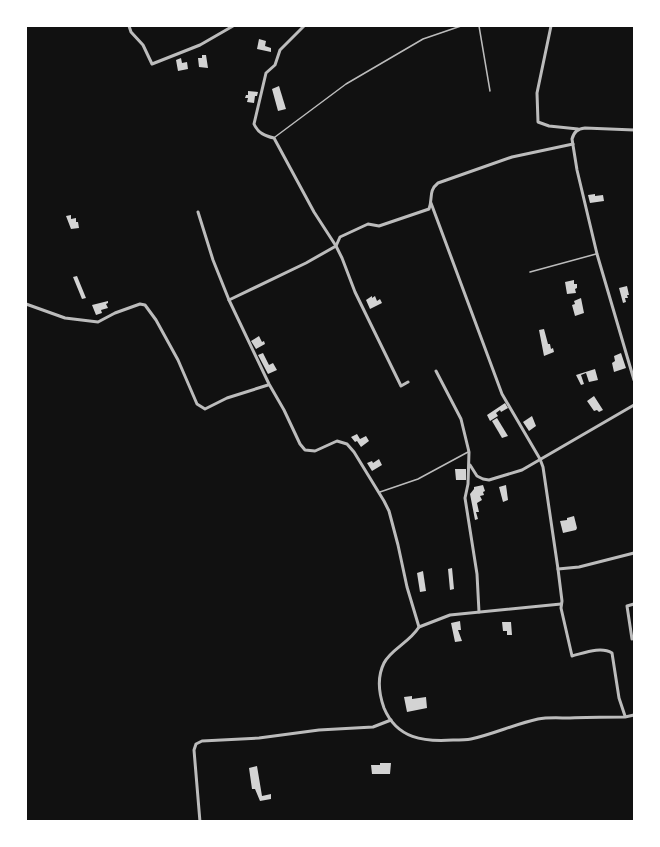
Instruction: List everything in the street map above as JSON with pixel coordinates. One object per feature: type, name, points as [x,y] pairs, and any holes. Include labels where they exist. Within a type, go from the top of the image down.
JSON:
[{"type":"street","points":[[129,26],[131,32],[143,45],[152,64],[200,45],[233,26]]},
{"type":"street","points":[[304,26],[280,50],[275,65],[266,73],[254,124],[258,131],[274,138],[314,212],[336,246],[355,292],[401,386],[408,382]]},
{"type":"street","points":[[551,26],[537,93],[538,122],[549,126],[578,129],[634,130]]},
{"type":"street","points":[[578,129],[572,139],[577,170],[597,254],[634,380]]},
{"type":"street","points":[[573,144],[512,157],[438,183],[431,190],[430,195],[499,386],[543,467],[561,604],[572,656],[606,649],[612,653],[619,698],[625,717]]},
{"type":"street","points":[[229,300],[336,246],[340,237],[368,224],[379,226],[424,212],[429,209],[431,203]]},
{"type":"street","points":[[198,212],[213,260],[229,300],[300,444],[305,450],[315,452],[337,441],[347,444],[379,492],[388,511],[419,627]]},
{"type":"street","points":[[26,303],[65,318],[98,322],[115,313],[140,304],[144,305],[156,320],[178,360],[196,404],[205,409],[227,398],[269,384]]},
{"type":"street","points":[[436,371],[460,419],[469,452],[465,498],[477,574],[479,612]]},
{"type":"street","points":[[469,463],[477,476],[489,480],[522,470],[634,405]]},
{"type":"street","points":[[558,569],[579,567],[634,554]]},
{"type":"street","points":[[561,604],[450,615],[419,627],[391,654],[382,670],[380,693],[391,720],[406,734],[418,740],[440,741],[470,739],[539,719],[634,715]]},
{"type":"street","points":[[632,639],[627,606],[634,604]]},
{"type":"street","points":[[200,822],[194,750],[196,744],[202,741],[373,727],[391,720]]},
{"type":"lane","points":[[274,138],[346,84],[423,39],[461,26]]},
{"type":"lane","points":[[479,26],[490,91]]},
{"type":"lane","points":[[530,272],[597,254]]},
{"type":"lane","points":[[379,492],[418,479],[469,452]]},
{"type":"building","points":[[259,39],[266,41],[265,46],[271,48],[271,52],[257,49]]},
{"type":"building","points":[[202,55],[206,55],[208,68],[199,67],[198,58],[202,58]]},
{"type":"building","points":[[181,58],[182,63],[187,62],[188,69],[178,71],[176,60]]},
{"type":"building","points":[[279,86],[286,109],[278,111],[272,89]]},
{"type":"building","points":[[248,91],[258,92],[254,103],[247,102],[248,98],[245,98]]},
{"type":"building","points":[[595,194],[595,196],[603,195],[604,201],[590,203],[588,195]]},
{"type":"building","points":[[71,215],[71,219],[76,218],[79,228],[71,229],[66,216]]},
{"type":"building","points":[[77,276],[86,298],[82,299],[73,277]]},
{"type":"building","points":[[574,280],[574,284],[577,284],[576,293],[567,294],[565,282]]},
{"type":"building","points":[[627,286],[629,295],[623,303],[619,288]]},
{"type":"building","points":[[372,296],[372,298],[375,296],[377,301],[380,299],[382,303],[370,309],[366,300]]},
{"type":"building","points":[[581,298],[584,313],[575,316],[572,305],[575,304],[574,301]]},
{"type":"building","points":[[108,301],[106,304],[108,308],[96,315],[92,305]]},
{"type":"building","points":[[544,329],[548,344],[554,352],[544,356],[539,330]]},
{"type":"building","points":[[259,336],[265,344],[256,349],[251,341]]},
{"type":"building","points":[[263,353],[269,365],[273,363],[277,370],[268,374],[258,355]]},
{"type":"building","points":[[621,353],[626,368],[614,372],[612,363],[615,361],[614,356]]},
{"type":"building","points":[[595,369],[598,380],[589,382],[586,373],[581,375],[584,384],[581,385],[576,375]]},
{"type":"building","points":[[594,396],[603,410],[599,412],[594,411],[587,401]]},
{"type":"building","points":[[505,403],[508,408],[501,412],[500,410],[496,413],[498,416],[490,421],[487,415]]},
{"type":"building","points":[[532,416],[536,426],[529,431],[523,422]]},
{"type":"building","points":[[497,418],[508,436],[502,438],[492,421]]},
{"type":"building","points":[[357,434],[360,439],[366,436],[369,441],[361,447],[351,437]]},
{"type":"building","points":[[379,459],[382,465],[372,471],[367,463],[372,461],[373,463]]},
{"type":"building","points":[[455,469],[466,469],[466,480],[456,480]]},
{"type":"building","points":[[483,485],[485,491],[484,495],[480,496],[482,500],[477,503],[479,512],[476,512],[478,519],[475,520],[470,494],[474,487]]},
{"type":"building","points":[[506,485],[508,500],[503,502],[499,487]]},
{"type":"building","points":[[574,516],[576,530],[563,533],[560,521]]},
{"type":"building","points":[[452,568],[454,589],[450,590],[448,569]]},
{"type":"building","points":[[423,571],[426,591],[420,592],[417,573]]},
{"type":"building","points":[[460,621],[461,630],[458,630],[462,641],[455,642],[451,623]]},
{"type":"building","points":[[502,622],[511,622],[512,635],[507,635],[507,631],[503,631]]},
{"type":"building","points":[[412,696],[412,699],[426,697],[427,708],[407,712],[404,697]]},
{"type":"building","points":[[380,763],[391,763],[390,774],[372,774],[371,765],[380,765]]},
{"type":"building","points":[[257,766],[262,796],[271,794],[271,799],[260,801],[255,789],[252,789],[249,768]]}]
